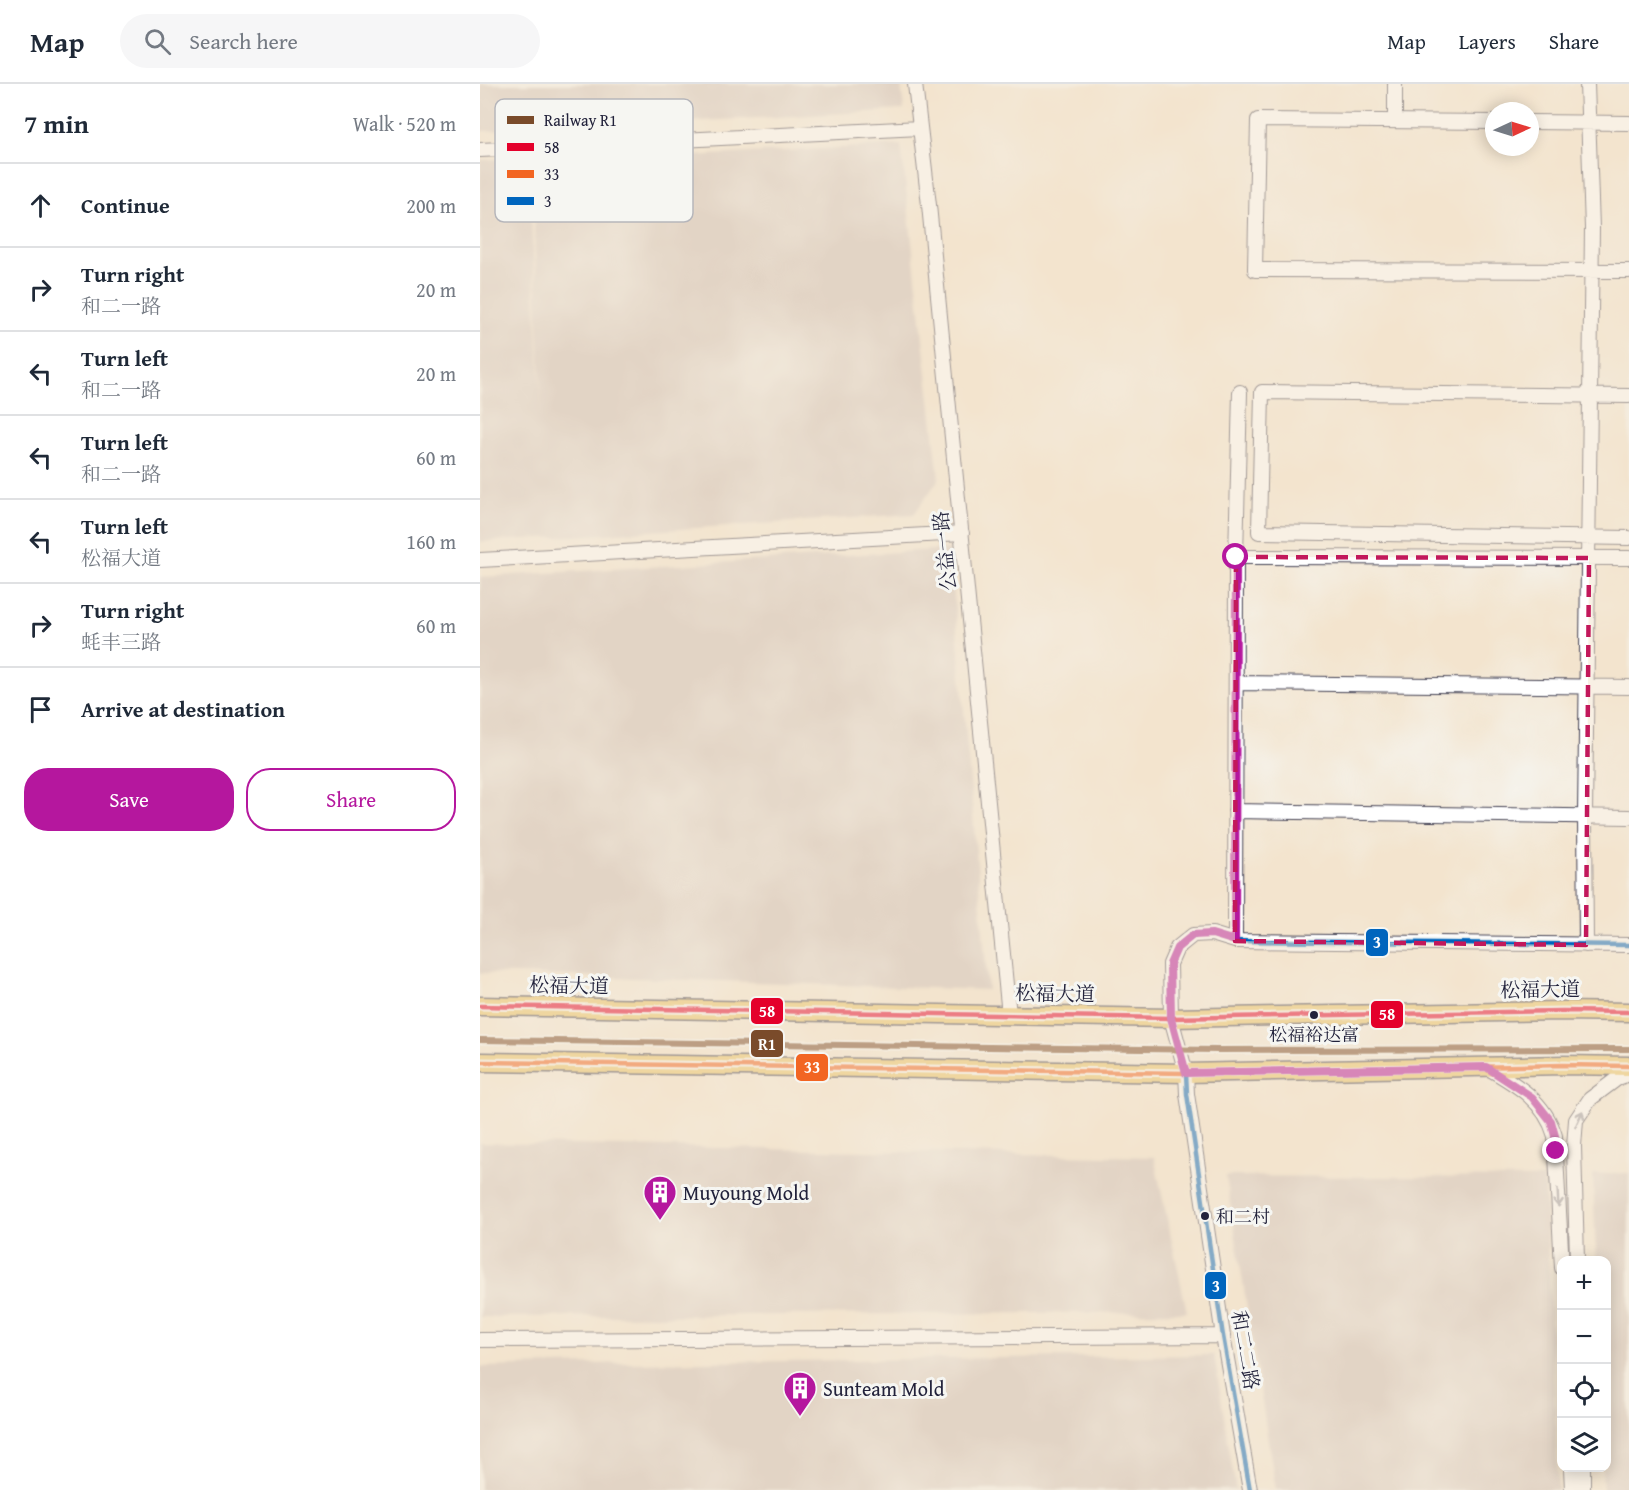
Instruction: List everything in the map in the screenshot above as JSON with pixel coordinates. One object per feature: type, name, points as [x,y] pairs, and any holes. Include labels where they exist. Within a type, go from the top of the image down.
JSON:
[{"type":"main road","name":"松福大道","points":[[480,1006],[1171,1018],[1563,1011],[1629,1012]]},
{"type":"main road","points":[[480,1062],[1186,1073],[1629,1066]]},
{"type":"street","name":"公益一路","points":[[915,84],[1009,1015]]},
{"type":"street","points":[[1395,84],[1395,121]]},
{"type":"street","points":[[1586,945],[1585,816],[1592,271],[1587,84]]},
{"type":"street","points":[[1485,122],[1258,120],[1255,270],[1629,271]]},
{"type":"street","points":[[1539,122],[1629,123]]},
{"type":"street","points":[[693,139],[920,128]]},
{"type":"street","points":[[480,150],[495,149]]},
{"type":"street","points":[[1235,941],[1236,557],[1240,392]]},
{"type":"street","points":[[1629,396],[1262,392],[1259,532],[1629,538]]},
{"type":"street","points":[[480,560],[962,533]]},
{"type":"street","points":[[1236,557],[1629,558]]},
{"type":"street","points":[[1236,683],[1629,687]]},
{"type":"street","points":[[1235,811],[1629,817]]},
{"type":"street","name":"和二二路","points":[[1250,1490],[1223,1335],[1187,1094],[1186,1073],[1171,1018],[1170,964],[1177,948],[1193,935],[1212,934],[1235,941],[1629,945]]},
{"type":"street","points":[[1486,1067],[1532,1097],[1551,1121],[1555,1136],[1561,1256]]},
{"type":"street","points":[[1577,1256],[1574,1146],[1576,1120],[1590,1098],[1618,1078],[1629,1074]]},
{"type":"street","points":[[480,1340],[1223,1335]]},
{"type":"street","points":[[1571,1472],[1572,1490]]},
{"type":"street","points":[[1583,1472],[1583,1490]]},
{"type":"highlighted area","points":[[1236,557],[1589,558],[1586,945],[1235,941]]},
{"type":"shaded area","points":[[480,84],[901,84],[904,110],[693,122],[693,99],[495,99],[495,130],[480,131]]},
{"type":"shaded area","points":[[901,145],[939,479],[914,514],[480,542],[480,160],[495,159],[495,222],[531,222],[542,423],[534,222],[693,222],[693,156]]},
{"type":"shaded area","points":[[950,549],[988,990],[480,973],[480,577]]},
{"type":"shaded area","points":[[480,1143],[1154,1157],[1187,1312],[480,1317]]},
{"type":"shaded area","points":[[1629,1173],[1629,1490],[1603,1490],[1602,1472],[1611,1472],[1611,1256],[1596,1256],[1593,1174]]},
{"type":"shaded area","points":[[1226,1176],[1545,1178],[1558,1490],[1276,1490]]},
{"type":"shaded area","points":[[1214,1355],[1236,1490],[480,1490],[480,1367]]},
{"type":"rail line","name":"R1","points":[[480,1040],[1218,1050],[1629,1049]]},
{"type":"transit line","name":"3","points":[[1250,1490],[1223,1336],[1187,1094],[1186,1073],[1171,1018],[1170,964],[1177,948],[1193,935],[1212,934],[1235,941],[1629,945]]},
{"type":"transit line","name":"58","points":[[480,1006],[1171,1018],[1563,1011],[1629,1012]]},
{"type":"transit line","name":"33","points":[[480,1062],[1186,1073],[1563,1065],[1629,1066]]},
{"type":"place","name":"松福裕达富","points":[[1314,1015]]},
{"type":"place","name":"和二村","points":[[1205,1216]]},
{"type":"place","name":"Muyoung Mold","points":[[660,1221]]},
{"type":"place","name":"Sunteam Mold","points":[[800,1417]]},
{"type":"route","points":[[1236,557],[1235,941],[1212,934],[1193,935],[1177,948],[1170,964],[1171,1018],[1186,1073],[1486,1067],[1532,1097],[1551,1121],[1556,1151]]}]
